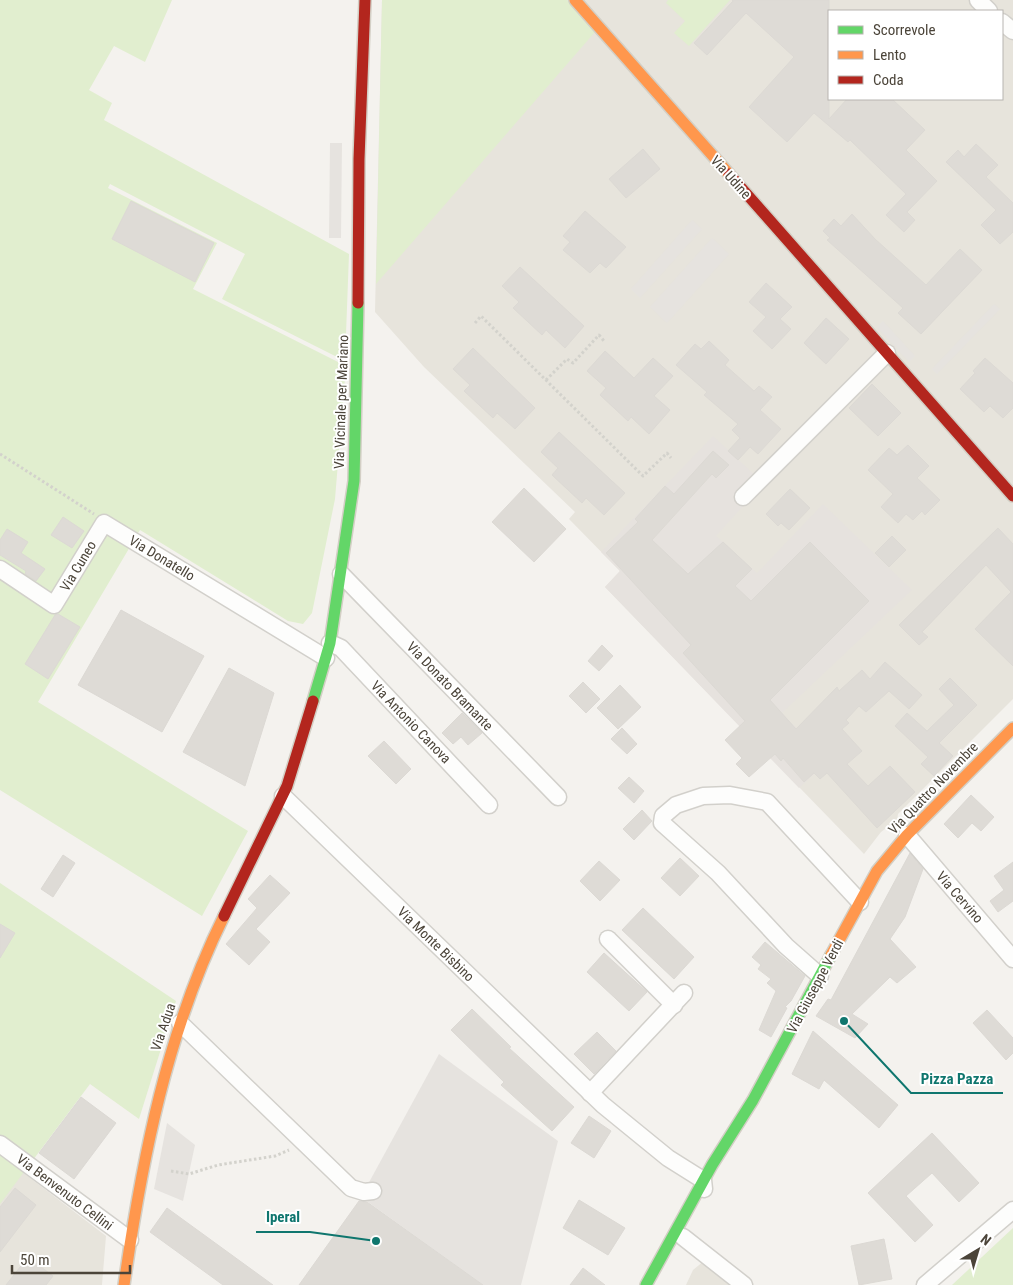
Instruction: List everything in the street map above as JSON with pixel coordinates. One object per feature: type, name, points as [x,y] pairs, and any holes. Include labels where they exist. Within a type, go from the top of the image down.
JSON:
[{"type":"street","name":"Via Vicinale per Mariano","points":[[283,796],[328,651],[354,481],[357,418],[359,159],[365,0]]},
{"type":"street","points":[[978,0],[988,10]]},
{"type":"street","name":"Via Udine","points":[[582,3],[1013,496]]},
{"type":"street","points":[[1003,23],[1013,31]]},
{"type":"street","points":[[744,497],[887,353]]},
{"type":"street","name":"Via Cuneo","points":[[0,569],[54,605],[104,523]]},
{"type":"street","name":"Via Donatello","points":[[104,523],[328,651]]},
{"type":"street","name":"Via Donato Bramante","points":[[341,574],[558,797]]},
{"type":"street","name":"Via Antonio Canova","points":[[328,651],[341,648],[489,804]]},
{"type":"street","name":"Via Quattro Novembre","points":[[877,871],[907,835],[1013,728]]},
{"type":"street","points":[[820,976],[786,946],[718,873],[710,868],[662,823],[663,816],[676,806],[703,796],[730,794],[767,802],[860,902]]},
{"type":"street","name":"Via Adua","points":[[124,1285],[130,1240],[158,1097],[180,1023],[217,929],[283,796]]},
{"type":"street","name":"Via Monte Bisbino","points":[[283,796],[590,1093],[668,1158],[703,1180]]},
{"type":"street","name":"Via Cervino","points":[[907,835],[1013,959]]},
{"type":"street","name":"Via Giuseppe Verdi","points":[[646,1285],[703,1180],[752,1100],[877,871]]},
{"type":"street","points":[[590,1093],[679,999],[608,939]]},
{"type":"street","points":[[180,1023],[352,1188],[364,1192],[373,1191]]},
{"type":"street","name":"Via Giuseppe Verdi","points":[[656,1285],[744,1120],[752,1100]]},
{"type":"street","name":"Via Benvenuto Cellini","points":[[0,1144],[130,1240]]},
{"type":"street","name":"Via Giuseppe Verdi","points":[[694,1214],[693,1208],[705,1185],[703,1180]]},
{"type":"street","points":[[925,1285],[1013,1210]]},
{"type":"street","points":[[683,1236],[744,1285]]},
{"type":"path","points":[[475,322],[480,316],[643,476],[667,453],[671,458]]},
{"type":"path","points":[[546,380],[567,360],[573,363],[599,335],[604,341]]},
{"type":"path","points":[[0,454],[91,512],[104,523]]},
{"type":"path","points":[[171,1171],[189,1174],[218,1165],[275,1156],[304,1144]]},
{"type":"shaded area","points":[[382,0],[1013,0],[1013,699],[898,814],[897,820],[881,832],[864,854],[605,587],[620,571],[569,519],[575,512],[424,367],[375,312]]},
{"type":"shaded area","points":[[330,143],[342,143],[341,238],[329,238]]},
{"type":"shaded area","points":[[692,220],[702,229],[640,298],[631,289]]},
{"type":"shaded area","points":[[712,238],[729,254],[667,323],[650,307]]},
{"type":"shaded area","points":[[994,304],[1000,309],[937,374],[932,369]]},
{"type":"shaded area","points":[[883,321],[915,356],[909,362],[877,327]]},
{"type":"shaded area","points":[[713,436],[756,476],[746,503],[716,536],[757,573],[823,504],[912,590],[782,713],[804,736],[836,754],[799,788],[605,587],[620,571],[601,552]]},
{"type":"shaded area","points":[[439,1054],[558,1141],[521,1285],[483,1285],[361,1197]]},
{"type":"shaded area","points":[[167,1123],[195,1145],[183,1201],[154,1189]]},
{"type":"shaded area","points":[[0,1155],[106,1236],[102,1285],[0,1285]]},
{"type":"shaded area","points":[[704,1261],[734,1285],[686,1285],[693,1270]]},
{"type":"green space","points":[[0,0],[172,0],[145,62],[114,46],[89,90],[112,103],[104,120],[349,254],[345,361],[222,299],[245,254],[110,184],[108,188],[217,243],[193,289],[346,366],[335,499],[312,613],[303,624],[288,621],[140,530],[38,702],[248,831],[202,916],[0,790]]},
{"type":"green space","points":[[382,0],[567,0],[595,32],[376,284]]},
{"type":"green space","points":[[668,0],[730,0],[689,46],[674,33],[685,21],[666,3]]},
{"type":"green space","points":[[0,883],[176,1001],[139,1119],[90,1084],[0,1204]]},
{"type":"green space","points":[[1013,1228],[1013,1285],[952,1285]]},
{"type":"building","points":[[829,0],[829,119],[846,100],[893,100],[925,130],[906,150],[937,181],[907,212],[915,220],[904,232],[886,215],[906,194],[850,140],[848,142],[814,113],[787,142],[749,107],[794,57],[746,13],[707,55],[694,43],[733,1]]},
{"type":"building","points":[[976,144],[998,165],[986,177],[1013,203],[1013,232],[1000,244],[981,225],[996,210],[946,162],[958,150],[964,157]]},
{"type":"building","points":[[643,149],[660,169],[626,198],[609,179]]},
{"type":"building","points":[[131,201],[214,243],[195,282],[112,239]]},
{"type":"building","points":[[585,211],[626,247],[606,268],[600,263],[590,273],[563,250],[570,242],[563,236]]},
{"type":"building","points":[[852,214],[875,239],[926,285],[960,249],[982,270],[921,334],[898,313],[903,308],[827,240],[830,238],[823,231],[834,219],[841,226]]},
{"type":"building","points":[[520,267],[584,326],[565,348],[546,330],[542,335],[513,308],[519,302],[502,286]]},
{"type":"building","points":[[766,283],[792,307],[780,319],[791,329],[772,349],[753,331],[766,317],[749,302]]},
{"type":"building","points":[[826,318],[849,339],[826,364],[804,343]]},
{"type":"building","points":[[709,341],[729,360],[725,365],[754,391],[759,386],[772,397],[760,410],[781,429],[758,454],[750,447],[738,460],[728,451],[740,438],[732,430],[738,424],[704,395],[707,392],[676,365],[695,344],[701,349]]},
{"type":"building","points":[[473,348],[535,408],[515,429],[497,413],[493,418],[464,391],[470,385],[453,369]]},
{"type":"building","points":[[605,351],[634,378],[653,358],[673,376],[654,396],[670,410],[649,434],[631,417],[628,421],[600,395],[606,388],[587,371]]},
{"type":"building","points":[[985,358],[1013,383],[1013,408],[1003,418],[990,406],[984,412],[960,389],[975,373],[973,371]]},
{"type":"building","points":[[872,384],[901,413],[878,436],[849,408]]},
{"type":"building","points":[[559,432],[625,493],[604,515],[586,498],[582,503],[552,475],[558,468],[541,452]]},
{"type":"building","points":[[908,445],[929,466],[917,478],[940,500],[925,515],[922,511],[913,520],[906,514],[898,523],[881,507],[893,494],[868,470],[889,448],[897,455]]},
{"type":"building","points":[[713,451],[729,465],[716,478],[712,474],[652,540],[688,574],[723,542],[752,569],[735,586],[751,601],[810,542],[869,601],[770,700],[796,729],[837,687],[839,691],[862,670],[870,679],[885,662],[922,695],[909,709],[889,691],[866,712],[859,706],[846,720],[849,723],[842,729],[862,751],[847,764],[868,786],[890,766],[915,792],[877,828],[827,773],[820,779],[814,773],[804,782],[783,758],[781,761],[775,754],[749,777],[736,764],[742,758],[725,740],[745,721],[683,653],[691,645],[606,553],[638,522],[635,519],[665,486],[674,494]]},
{"type":"building","points":[[524,488],[566,529],[534,562],[492,522]]},
{"type":"building","points":[[790,489],[810,508],[789,530],[781,523],[778,526],[766,514]]},
{"type":"building","points":[[63,517],[84,531],[72,548],[51,535]]},
{"type":"building","points":[[998,528],[1013,544],[1013,666],[975,629],[1011,592],[986,565],[922,632],[928,637],[919,645],[899,625]]},
{"type":"building","points":[[7,529],[28,542],[21,553],[45,569],[36,581],[25,574],[26,571],[0,555],[0,540]]},
{"type":"building","points":[[892,536],[906,550],[889,567],[875,553]]},
{"type":"building","points":[[121,610],[204,656],[162,732],[78,685]]},
{"type":"building","points":[[58,614],[80,627],[48,679],[25,664],[55,615]]},
{"type":"building","points":[[602,645],[613,656],[599,671],[588,661]]},
{"type":"building","points":[[229,668],[274,693],[245,786],[183,752]]},
{"type":"building","points":[[950,678],[977,705],[939,743],[953,756],[934,776],[921,764],[928,757],[895,726],[907,713],[927,731],[954,705],[939,689]]},
{"type":"building","points":[[583,682],[600,699],[586,713],[569,696]]},
{"type":"building","points":[[620,685],[641,707],[618,729],[597,708]]},
{"type":"building","points":[[462,713],[482,733],[468,745],[461,737],[453,744],[442,733]]},
{"type":"building","points":[[622,728],[637,744],[627,754],[611,739]]},
{"type":"building","points":[[384,741],[411,769],[396,784],[368,756]]},
{"type":"building","points":[[629,777],[644,791],[634,803],[618,788]]},
{"type":"building","points":[[971,795],[994,817],[981,831],[972,823],[958,838],[944,824]]},
{"type":"building","points":[[642,810],[652,821],[634,840],[623,829]]},
{"type":"building","points":[[910,853],[923,869],[905,917],[890,939],[916,967],[897,983],[890,977],[852,1014],[868,1024],[855,1038],[816,1016],[828,999],[831,1000]]},
{"type":"building","points":[[63,855],[75,863],[53,897],[41,889]]},
{"type":"building","points":[[680,858],[699,876],[680,896],[661,878]]},
{"type":"building","points":[[599,861],[620,880],[600,901],[580,881]]},
{"type":"building","points":[[1013,862],[1013,901],[998,912],[990,901],[1004,890],[994,876]]},
{"type":"building","points":[[270,875],[290,893],[256,929],[270,942],[249,965],[226,944],[257,908],[248,899]]},
{"type":"building","points":[[643,908],[694,957],[674,979],[622,930]]},
{"type":"building","points":[[0,924],[15,933],[0,958]]},
{"type":"building","points":[[765,942],[805,976],[791,1001],[785,1007],[787,1008],[771,1037],[759,1030],[776,991],[767,983],[771,979],[758,969],[761,965],[752,957]]},
{"type":"building","points":[[604,953],[647,992],[629,1011],[587,972]]},
{"type":"building","points":[[472,1009],[511,1047],[509,1048],[574,1107],[552,1131],[501,1085],[504,1082],[451,1030]]},
{"type":"building","points":[[987,1010],[1013,1038],[1013,1053],[1006,1060],[973,1023]]},
{"type":"building","points":[[813,1031],[898,1105],[879,1128],[824,1080],[819,1089],[792,1074]]},
{"type":"building","points":[[597,1032],[616,1051],[594,1074],[574,1054]]},
{"type":"building","points":[[81,1097],[116,1123],[74,1179],[39,1153]]},
{"type":"building","points":[[589,1116],[611,1131],[594,1158],[571,1143]]},
{"type":"building","points":[[932,1133],[979,1183],[959,1202],[932,1173],[906,1196],[933,1225],[915,1242],[868,1193]]},
{"type":"building","points":[[15,1188],[36,1205],[0,1252],[0,1207]]},
{"type":"building","points":[[579,1200],[625,1228],[608,1255],[563,1228]]},
{"type":"building","points":[[359,1201],[367,1202],[483,1285],[299,1285]]},
{"type":"building","points":[[167,1208],[273,1285],[223,1285],[150,1232]]},
{"type":"building","points":[[884,1239],[892,1279],[859,1285],[851,1246]]},
{"type":"building","points":[[28,1257],[53,1276],[46,1285],[6,1285]]},
{"type":"building","points":[[583,1268],[605,1285],[570,1285]]},
{"type":"traffic: fast","points":[[313,701],[330,643],[354,481],[358,303]]},
{"type":"traffic: fast","points":[[646,1285],[712,1165],[753,1100],[831,955]]},
{"type":"traffic: slow","points":[[575,0],[729,174]]},
{"type":"traffic: slow","points":[[831,955],[877,871],[907,835],[1013,728]]},
{"type":"traffic: slow","points":[[124,1285],[139,1190],[159,1096],[187,1004],[224,916]]},
{"type":"traffic: jam","points":[[358,303],[359,159],[365,0]]},
{"type":"traffic: jam","points":[[729,174],[1013,496]]},
{"type":"traffic: jam","points":[[224,916],[287,786],[313,701]]},
{"type":"place","name":"Pizza Pazza","points":[[844,1021]]},
{"type":"place","name":"Iperal","points":[[376,1241]]}]
